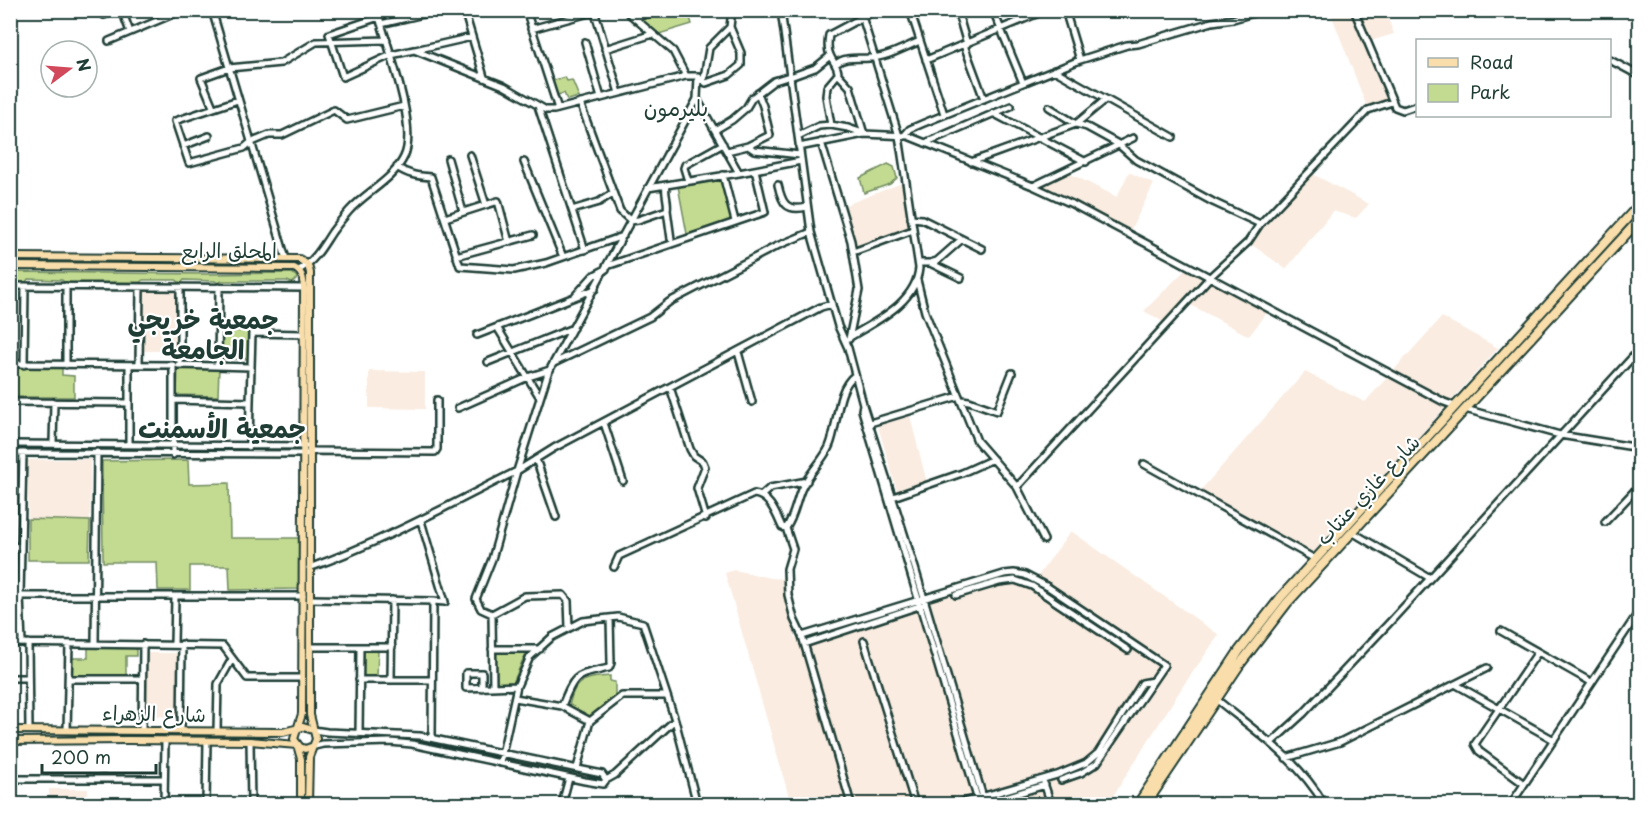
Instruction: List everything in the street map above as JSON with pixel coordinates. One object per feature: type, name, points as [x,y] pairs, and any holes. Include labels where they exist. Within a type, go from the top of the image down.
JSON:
[{"type":"highway","points":[[1138,804],[1239,651],[1281,597],[1640,204]]},
{"type":"highway","name":"شارع غازي عنتاب","points":[[1146,804],[1240,664],[1287,603],[1640,219]]},
{"type":"main road","name":"المحلق الرابع","points":[[10,257],[299,259],[308,265]]},
{"type":"main road","points":[[244,258],[244,268]]},
{"type":"main road","points":[[301,804],[301,759],[294,739],[302,714],[309,568],[307,450],[310,273],[308,265]]},
{"type":"main road","name":"المحلق الرابع","points":[[10,267],[294,268],[299,270],[303,276],[304,288],[307,450],[306,598]]},
{"type":"main road","points":[[306,598],[310,647],[310,715],[316,739],[309,757],[308,804]]},
{"type":"main road","points":[[297,730],[307,727],[313,730]]},
{"type":"main road","name":"شارع الزهراء","points":[[10,730],[283,732],[297,730]]},
{"type":"main road","points":[[94,730],[94,740]]},
{"type":"main road","points":[[10,741],[250,741],[297,745],[302,748],[311,747]]},
{"type":"street","points":[[104,15],[121,10],[130,32]]},
{"type":"street","points":[[109,41],[183,10]]},
{"type":"street","points":[[212,10],[286,259]]},
{"type":"street","points":[[381,24],[441,10]]},
{"type":"street","points":[[464,10],[484,77]]},
{"type":"street","points":[[526,10],[558,109]]},
{"type":"street","points":[[625,10],[673,51],[686,76]]},
{"type":"street","points":[[635,18],[658,10]]},
{"type":"street","points":[[699,81],[706,83],[729,75],[741,65],[741,53],[730,27],[732,10]]},
{"type":"street","points":[[781,10],[811,232],[832,304],[848,340],[863,404],[921,598]]},
{"type":"street","points":[[860,10],[902,136],[911,218],[919,263],[917,279],[925,312],[977,441],[1017,488],[1044,540]]},
{"type":"street","points":[[831,126],[826,96],[827,87],[838,74],[838,66],[830,56],[829,34],[876,10]]},
{"type":"street","points":[[910,10],[944,114]]},
{"type":"street","points":[[957,10],[965,45],[984,99]]},
{"type":"street","points":[[993,10],[1023,83]]},
{"type":"street","points":[[926,60],[1046,10]]},
{"type":"street","points":[[1065,10],[1080,60]]},
{"type":"street","points":[[902,136],[910,129],[944,114],[1080,60],[1127,45],[1264,10]]},
{"type":"street","points":[[1354,10],[1395,107],[1403,110],[1416,106]]},
{"type":"street","points":[[531,29],[598,12],[605,49],[619,93]]},
{"type":"street","points":[[299,270],[308,265],[318,254],[352,208],[397,167],[404,158],[409,145],[404,106],[391,55],[387,40],[378,14],[329,34],[343,77],[391,55],[472,37]]},
{"type":"street","points":[[699,81],[704,78],[709,48],[730,27]]},
{"type":"street","points":[[605,49],[653,34]]},
{"type":"street","points":[[213,107],[201,78],[229,68],[281,63],[316,42],[387,40]]},
{"type":"street","points":[[836,64],[838,61],[850,58],[875,58],[920,41]]},
{"type":"street","points":[[585,42],[601,98]]},
{"type":"street","points":[[414,50],[484,77],[546,110],[558,109],[686,76],[698,76],[699,81],[697,99],[549,370],[539,396],[492,559],[476,599],[481,609],[492,614]]},
{"type":"street","points":[[715,130],[732,120],[746,108],[752,98],[774,81],[815,68],[830,56]]},
{"type":"street","points":[[1611,61],[1640,76]]},
{"type":"street","points":[[1054,70],[1173,137]]},
{"type":"street","points":[[838,74],[850,87],[864,134]]},
{"type":"street","points":[[727,151],[748,146],[770,135],[758,93]]},
{"type":"street","points":[[697,99],[739,172]]},
{"type":"street","points":[[238,100],[175,121],[189,163],[244,148],[269,135],[282,135],[334,110],[347,120],[404,106]]},
{"type":"street","points":[[971,162],[1076,124],[1105,100]]},
{"type":"street","points":[[1017,488],[1211,276],[1248,242],[1260,224],[1368,110],[1392,102]]},
{"type":"street","points":[[580,103],[620,211],[631,221]]},
{"type":"street","points":[[538,106],[585,250]]},
{"type":"street","points":[[924,143],[1011,106]]},
{"type":"street","points":[[1049,107],[1076,124],[1087,127],[1118,144],[1136,160],[1213,202],[1260,224]]},
{"type":"street","points":[[993,113],[1086,162]]},
{"type":"street","points":[[798,136],[819,126],[848,128],[864,134]]},
{"type":"street","points":[[799,147],[864,134],[902,136],[1033,186],[1211,276],[1426,393],[1455,406]]},
{"type":"street","points":[[183,146],[209,136]]},
{"type":"street","points":[[1033,186],[1133,138]]},
{"type":"street","points":[[821,142],[853,252],[859,290],[848,340]]},
{"type":"street","points":[[688,181],[685,165],[723,144]]},
{"type":"street","points":[[748,146],[754,150],[801,158]]},
{"type":"street","points":[[470,155],[486,205]]},
{"type":"street","points":[[648,188],[755,170],[801,158]]},
{"type":"street","points":[[448,159],[463,212]]},
{"type":"street","points":[[524,162],[563,257]]},
{"type":"street","points":[[397,167],[410,175],[430,177],[460,266],[502,270],[546,263],[623,236]]},
{"type":"street","points":[[573,297],[593,276],[606,268],[765,212],[755,170]]},
{"type":"street","points":[[723,175],[735,222]]},
{"type":"street","points":[[666,185],[671,239]]},
{"type":"street","points":[[778,185],[783,202],[791,208],[807,207]]},
{"type":"street","points":[[572,210],[599,202],[613,193]]},
{"type":"street","points":[[444,218],[498,201],[509,242]]},
{"type":"street","points":[[631,221],[667,210]]},
{"type":"street","points":[[911,218],[922,219],[982,249]]},
{"type":"street","points":[[853,252],[913,230]]},
{"type":"street","points":[[554,363],[650,317],[669,302],[777,246],[811,232]]},
{"type":"street","points":[[456,256],[533,235]]},
{"type":"street","points":[[919,263],[938,261],[962,239]]},
{"type":"street","points":[[930,263],[961,278]]},
{"type":"street","points":[[848,340],[888,314],[909,294],[917,279]]},
{"type":"street","points":[[10,286],[304,288]]},
{"type":"street","points":[[24,364],[25,286]]},
{"type":"street","points":[[66,286],[66,365]]},
{"type":"street","points":[[139,365],[140,287]]},
{"type":"street","points":[[173,455],[173,400],[180,287]]},
{"type":"street","points":[[218,366],[219,288]]},
{"type":"street","points":[[477,335],[595,289]]},
{"type":"street","points":[[309,568],[355,551],[421,521],[821,307],[832,304]]},
{"type":"street","points":[[496,327],[539,396]]},
{"type":"street","points":[[488,362],[573,328]]},
{"type":"street","points":[[249,447],[252,333],[304,334]]},
{"type":"street","points":[[1271,743],[1303,714],[1640,349]]},
{"type":"street","points":[[738,352],[752,402]]},
{"type":"street","points":[[10,364],[251,367]]},
{"type":"street","points":[[129,365],[129,444]]},
{"type":"street","points":[[458,408],[549,370]]},
{"type":"street","points":[[870,423],[961,398],[997,411],[1012,373]]},
{"type":"street","points":[[851,804],[788,595],[788,569],[793,549],[786,528],[801,490],[829,446],[845,385],[855,375]]},
{"type":"street","points":[[670,387],[690,449],[705,467],[697,488],[706,518]]},
{"type":"street","points":[[173,400],[250,402]]},
{"type":"street","points":[[10,444],[129,444],[435,452],[437,449],[438,400]]},
{"type":"street","points":[[10,402],[129,403]]},
{"type":"street","points":[[53,443],[54,402]]},
{"type":"street","points":[[863,404],[862,410],[893,497],[945,682],[982,802]]},
{"type":"street","points":[[1465,409],[1560,435],[1636,447],[1640,459]]},
{"type":"street","points":[[604,423],[623,481]]},
{"type":"street","points":[[42,443],[43,453]]},
{"type":"street","points":[[10,453],[97,452],[173,455],[307,450]]},
{"type":"street","points":[[94,644],[97,452]]},
{"type":"street","points":[[23,453],[20,596],[28,678],[29,730]]},
{"type":"street","points":[[536,459],[556,517]]},
{"type":"street","points":[[893,497],[962,473],[993,459]]},
{"type":"street","points":[[1144,464],[1315,559]]},
{"type":"street","points":[[762,495],[770,488],[807,481]]},
{"type":"street","points":[[1605,522],[1640,485]]},
{"type":"street","points":[[614,567],[619,556],[754,494],[762,495],[770,504],[782,527],[786,528]]},
{"type":"street","points":[[10,596],[306,598],[434,601],[443,604],[445,601],[421,521]]},
{"type":"street","points":[[1352,532],[1430,578]]},
{"type":"street","points":[[10,546],[21,547]]},
{"type":"street","points":[[802,636],[921,598],[1014,573],[1025,575],[1048,587],[1164,665],[1096,763],[1081,773],[1061,780]]},
{"type":"street","points":[[956,595],[986,582],[1015,580],[1032,586],[1128,650]]},
{"type":"street","points":[[492,614],[525,596],[563,595],[568,601],[569,628]]},
{"type":"street","points":[[174,644],[176,597]]},
{"type":"street","points":[[391,680],[392,600]]},
{"type":"street","points":[[432,738],[434,601]]},
{"type":"street","points":[[804,644],[923,605]]},
{"type":"street","points":[[1511,804],[1640,610]]},
{"type":"street","points":[[492,614],[493,687]]},
{"type":"street","points":[[859,617],[862,625]]},
{"type":"street","points":[[562,706],[574,680],[589,671],[607,669],[610,666],[610,618]]},
{"type":"street","points":[[500,763],[517,686],[531,657],[552,637],[583,621],[610,618],[634,620],[643,623],[646,627],[675,720],[697,804]]},
{"type":"street","points":[[1501,631],[1591,682]]},
{"type":"street","points":[[864,641],[915,804]]},
{"type":"street","points":[[10,643],[222,646],[247,678],[302,678]]},
{"type":"street","points":[[67,730],[69,644]]},
{"type":"street","points":[[142,730],[143,644]]},
{"type":"street","points":[[181,731],[182,644]]},
{"type":"street","points":[[310,647],[392,647]]},
{"type":"street","points":[[359,734],[360,647]]},
{"type":"street","points":[[492,649],[540,648]]},
{"type":"street","points":[[1524,784],[1476,748],[1476,740],[1538,652]]},
{"type":"street","points":[[217,731],[218,684],[232,659]]},
{"type":"street","points":[[1286,758],[1340,742],[1487,668]]},
{"type":"street","points":[[10,678],[28,678]]},
{"type":"street","points":[[69,679],[142,679]]},
{"type":"street","points":[[359,680],[432,680]]},
{"type":"street","points":[[957,804],[982,802],[1044,782],[1093,759],[1142,683],[1153,681]]},
{"type":"street","points":[[1455,684],[1554,740]]},
{"type":"street","points":[[482,688],[517,686]]},
{"type":"street","points":[[577,768],[590,721],[622,696],[667,696]]},
{"type":"street","points":[[515,698],[562,706],[590,721]]},
{"type":"street","points":[[1216,699],[1271,743],[1306,777],[1324,804]]},
{"type":"street","points":[[311,747],[323,744],[402,742],[603,784],[675,720]]},
{"type":"street","points":[[313,730],[359,734],[406,734],[432,738],[602,774],[606,780]]},
{"type":"street","points":[[164,804],[165,741]]},
{"type":"street","points":[[206,804],[207,741]]},
{"type":"street","points":[[250,741],[250,804]]},
{"type":"street","points":[[562,804],[569,778]]},
{"type":"street","points":[[10,779],[164,779]]},
{"type":"street","points":[[1044,782],[1051,804]]},
{"type":"shaded area","points":[[1330,11],[1385,11],[1394,34],[1367,42],[1392,102],[1368,110]]},
{"type":"shaded area","points":[[1065,171],[1117,197],[1129,172],[1154,184],[1129,233],[1033,186]]},
{"type":"shaded area","points":[[1309,172],[1369,204],[1356,218],[1333,211],[1286,269],[1248,242],[1260,224]]},
{"type":"shaded area","points":[[902,183],[909,228],[856,248],[843,206]]},
{"type":"shaded area","points":[[1190,265],[1270,309],[1249,336],[1187,303],[1167,324],[1144,311]]},
{"type":"shaded area","points":[[142,291],[176,291],[175,351],[142,351]]},
{"type":"shaded area","points":[[1442,317],[1498,348],[1313,555],[1199,492],[1305,372],[1365,402]]},
{"type":"shaded area","points":[[369,371],[425,372],[425,409],[369,408]]},
{"type":"shaded area","points":[[910,416],[927,483],[897,491],[878,426]]},
{"type":"shaded area","points":[[90,459],[90,521],[28,519],[28,460]]},
{"type":"shaded area","points":[[1071,531],[1219,635],[1183,686],[1108,804],[791,804],[725,573],[734,570],[787,579],[795,638],[1004,574],[1035,580]]},
{"type":"shaded area","points":[[147,653],[180,653],[179,717],[146,716]]},
{"type":"shaded area","points":[[49,789],[88,789],[88,804],[49,804]]},
{"type":"green space","points":[[667,11],[688,11],[692,24],[659,34],[640,19]]},
{"type":"green space","points":[[565,77],[567,81],[572,80],[579,97],[567,100],[564,93],[555,96],[551,81]]},
{"type":"green space","points":[[888,164],[894,167],[897,178],[890,184],[864,193],[860,178]]},
{"type":"green space","points":[[720,178],[732,220],[687,234],[678,186]]},
{"type":"green space","points":[[11,260],[240,263],[239,265],[215,265],[11,263]]},
{"type":"green space","points":[[11,272],[292,273],[297,277],[292,283],[287,281],[222,281],[218,283],[184,280],[181,283],[176,280],[143,280],[140,282],[65,283],[62,280],[28,279],[25,283],[11,282]]},
{"type":"green space","points":[[221,331],[248,331],[248,359],[221,359]]},
{"type":"green space","points":[[178,367],[219,368],[218,396],[177,395]]},
{"type":"green space","points":[[11,368],[62,368],[62,375],[74,376],[74,397],[11,397]]},
{"type":"green space","points":[[188,460],[189,484],[229,483],[230,538],[299,538],[300,589],[230,590],[229,566],[190,566],[190,590],[158,590],[157,562],[103,562],[102,461]]},
{"type":"green space","points":[[28,519],[90,521],[89,560],[28,560]]},
{"type":"green space","points":[[88,647],[136,647],[136,656],[126,656],[126,677],[72,677],[72,658],[88,658]]},
{"type":"green space","points":[[363,650],[378,650],[377,678],[363,678]]},
{"type":"green space","points":[[495,650],[532,650],[524,657],[513,683],[492,683]]},
{"type":"green space","points":[[610,676],[610,681],[615,682],[615,695],[589,718],[568,712],[572,694],[579,684],[591,678]]},
{"type":"district","name":"بليرمون","points":[[676,108]]},
{"type":"district","name":"جمعية خريجي الجامعة","points":[[203,335]]},
{"type":"district","name":"جمعية الأسمنت","points":[[222,429]]}]
